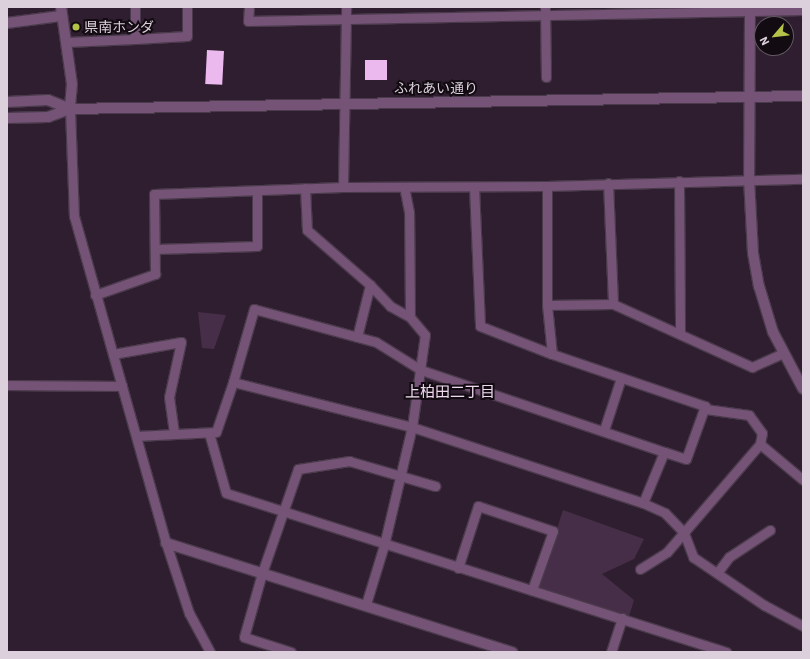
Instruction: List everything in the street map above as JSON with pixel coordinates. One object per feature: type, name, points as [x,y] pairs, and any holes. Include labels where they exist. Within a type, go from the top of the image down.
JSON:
[{"type":"street","points":[[135,7],[133,11],[135,39]]},
{"type":"street","points":[[67,42],[187,36],[187,7]]},
{"type":"street","points":[[248,7],[248,21],[545,11],[673,9],[803,10]]},
{"type":"street","points":[[343,187],[346,102],[346,7]]},
{"type":"street","points":[[750,9],[749,179],[755,270],[766,312],[783,353],[803,388]]},
{"type":"street","points":[[545,11],[546,76]]},
{"type":"street","points":[[7,23],[61,12],[67,42],[72,84],[70,109],[74,216],[166,543],[189,613],[210,652]]},
{"type":"street","name":"ふれあい通り","points":[[7,118],[48,118],[70,109],[346,102],[803,96]]},
{"type":"street","name":"ふれあい通り","points":[[7,102],[48,100],[70,109]]},
{"type":"street","points":[[95,295],[155,274],[154,194],[343,187],[547,186],[803,178]]},
{"type":"street","points":[[679,181],[680,334]]},
{"type":"street","points":[[608,183],[613,304]]},
{"type":"street","points":[[136,436],[216,432],[233,382],[254,309],[376,342],[421,370],[604,430],[686,459],[705,409],[703,404],[552,354],[480,326],[474,186]]},
{"type":"street","points":[[547,186],[547,305],[552,354]]},
{"type":"street","points":[[404,187],[410,212],[410,317]]},
{"type":"street","points":[[305,188],[307,230],[370,285],[390,306],[410,317],[425,335],[412,427],[384,545],[366,604]]},
{"type":"street","points":[[155,249],[257,246],[257,191]]},
{"type":"street","points":[[358,337],[370,285]]},
{"type":"street","points":[[547,305],[613,304],[752,367],[783,353]]},
{"type":"street","points":[[113,354],[181,342],[169,397],[174,434]]},
{"type":"street","points":[[604,430],[622,378]]},
{"type":"street","points":[[233,382],[412,427],[643,503],[665,513],[684,533],[693,557],[764,604],[803,626]]},
{"type":"street","points":[[7,385],[122,386]]},
{"type":"street","points":[[640,569],[667,552],[760,444],[762,433],[749,415],[705,409]]},
{"type":"street","points":[[209,433],[226,493],[384,545],[622,618],[726,652]]},
{"type":"street","points":[[760,444],[803,480]]},
{"type":"street","points":[[643,503],[664,452]]},
{"type":"street","points":[[291,652],[244,637],[262,573],[298,469],[350,461],[435,486]]},
{"type":"street","points":[[458,568],[478,506],[553,531],[532,590]]},
{"type":"street","points":[[717,573],[729,557],[770,530]]},
{"type":"street","points":[[166,543],[366,604],[497,650],[512,652]]},
{"type":"street","points":[[612,652],[622,618]]},
{"type":"shaded area","points":[[198,312],[226,315],[214,349],[202,348]]},
{"type":"shaded area","points":[[563,510],[644,539],[634,559],[602,574],[634,600],[628,620],[543,592],[539,586]]},
{"type":"building","points":[[207,50],[224,51],[222,85],[205,84]]},
{"type":"building","points":[[365,60],[387,60],[387,80],[365,80]]},
{"type":"place","name":"県南ホンダ","points":[[76,27]]},
{"type":"district","name":"上柏田二丁目","points":[[450,392]]}]
